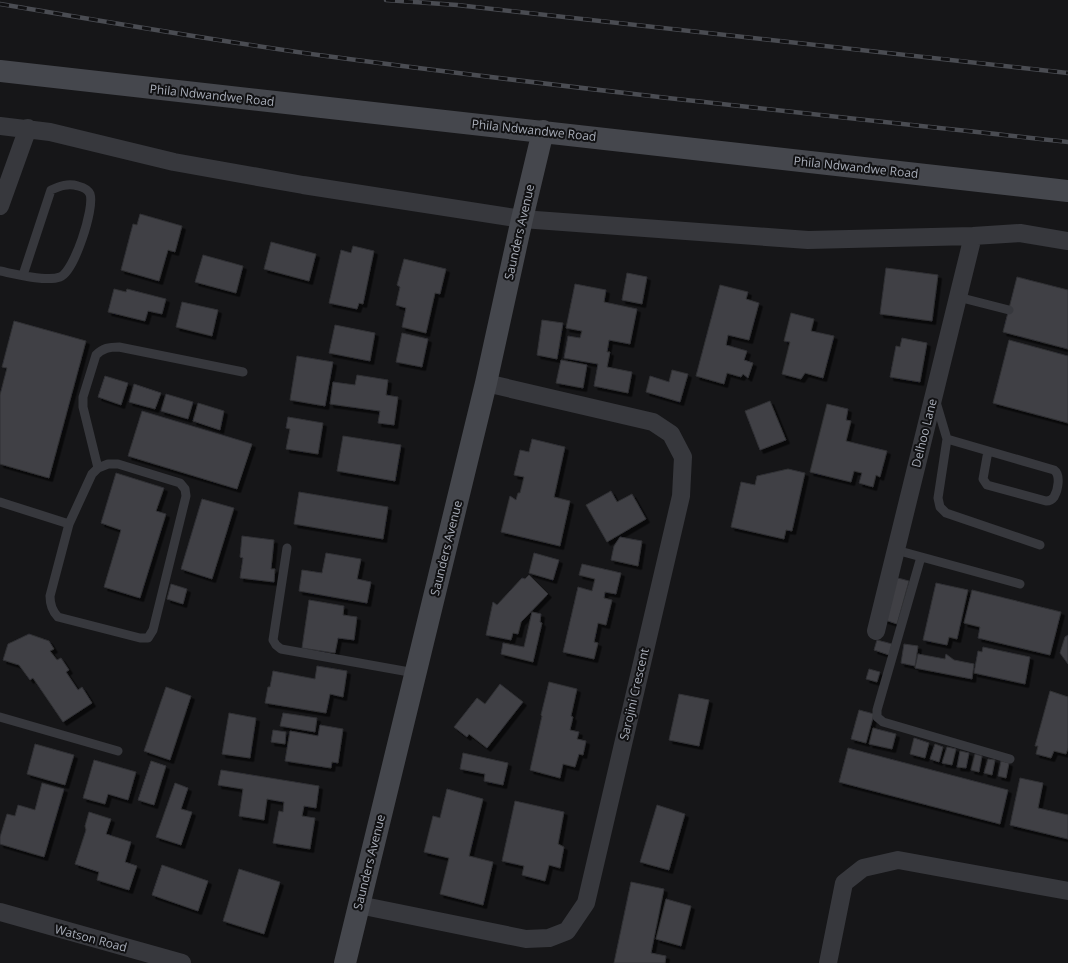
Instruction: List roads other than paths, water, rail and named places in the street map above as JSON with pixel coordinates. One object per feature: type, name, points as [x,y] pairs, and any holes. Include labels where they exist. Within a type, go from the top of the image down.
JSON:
[{"type":"street","name":"Phila Ndwandwe Road","points":[[0,71],[1068,191]]},
{"type":"street","points":[[0,126],[28,128],[79,138],[174,162],[303,185],[522,219],[808,240],[973,236],[1020,233],[1068,241]]},
{"type":"street","points":[[0,206],[28,128]]},
{"type":"street","name":"Saunders Avenue","points":[[345,963],[486,382],[543,131]]},
{"type":"street","name":"Delhoo Lane","points":[[876,631],[973,236]]},
{"type":"street","name":"Sarojini Crescent","points":[[359,905],[526,939],[549,938],[567,931],[586,903],[680,496],[683,457],[671,434],[653,422],[486,382]]},
{"type":"street","points":[[828,963],[844,883],[863,868],[898,860],[1068,891]]},
{"type":"street","name":"Watson Road","points":[[0,912],[182,963]]},
{"type":"lane","points":[[0,271],[45,279],[61,277],[70,268],[80,246],[89,218],[91,202],[90,193],[84,188],[71,184],[52,190],[24,275]]},
{"type":"lane","points":[[958,297],[1009,310]]},
{"type":"lane","points":[[98,468],[83,406],[83,397],[96,355],[101,350],[109,347],[119,347],[244,372]]},
{"type":"lane","points":[[934,396],[947,439],[938,498],[940,507],[946,514],[1040,545]]},
{"type":"lane","points":[[947,439],[1054,470],[1057,472],[1059,477],[1054,496],[1051,500],[1046,501],[987,484],[983,479],[988,451]]},
{"type":"lane","points":[[108,464],[118,464],[180,483],[185,489],[186,496],[153,630],[148,638],[140,638],[58,617],[53,612],[50,604],[50,596],[69,524],[92,474],[98,468],[108,464]]},
{"type":"lane","points":[[0,502],[69,524]]},
{"type":"lane","points":[[287,548],[273,640],[276,645],[281,649],[415,673]]},
{"type":"lane","points":[[896,550],[1020,584]]},
{"type":"lane","points":[[920,557],[877,710],[877,717],[883,722],[1010,759]]},
{"type":"lane","points":[[0,717],[118,751]]},
{"type":"railway","points":[[386,0],[457,5],[1068,73]]},
{"type":"railway","points":[[0,4],[244,44],[511,80],[1068,142]]}]
